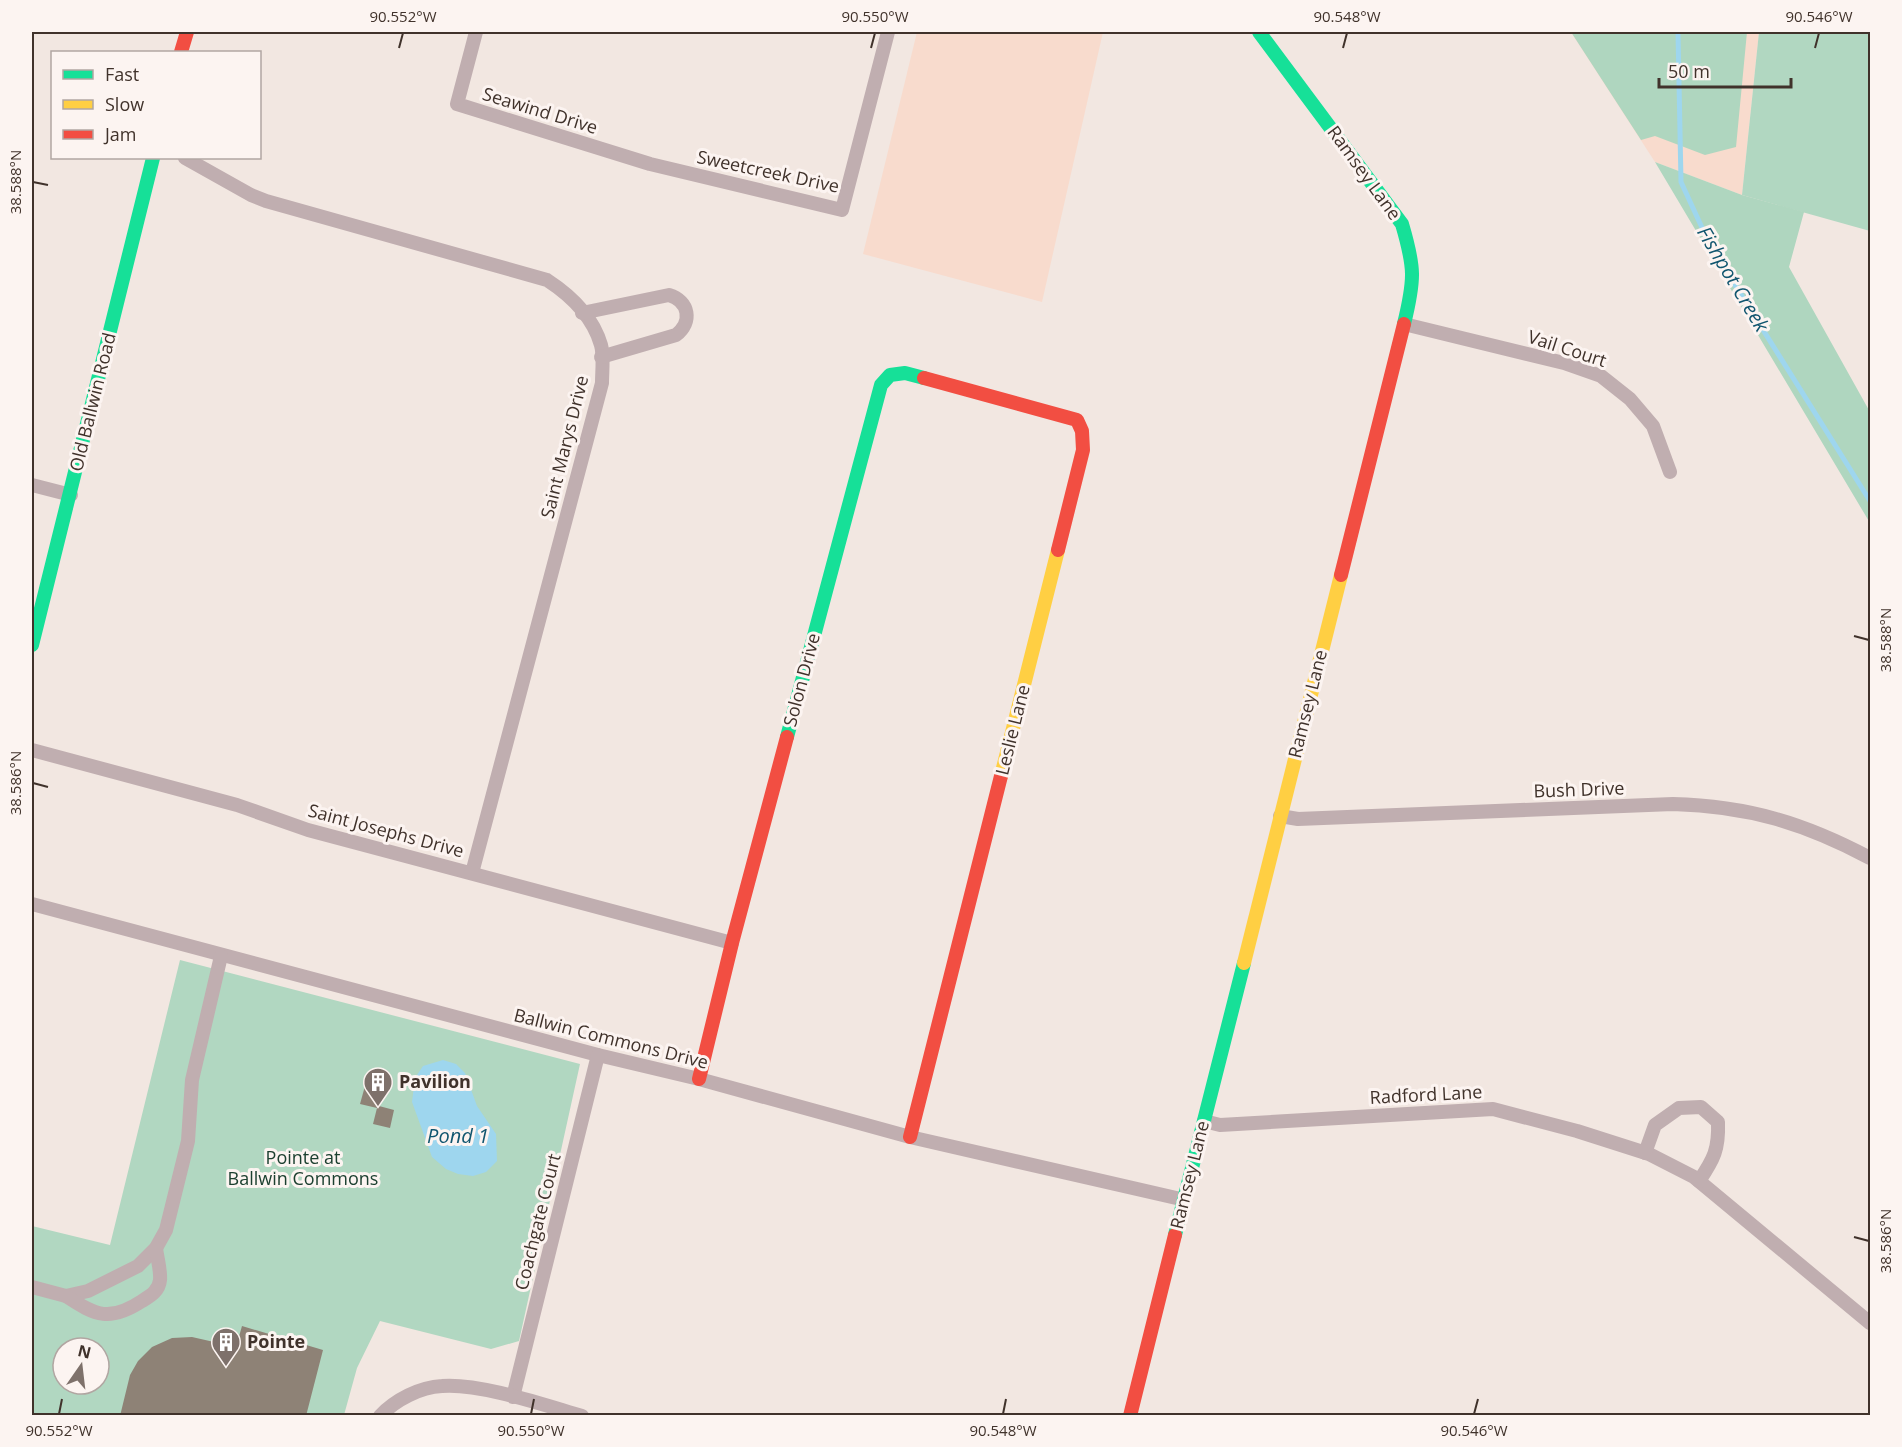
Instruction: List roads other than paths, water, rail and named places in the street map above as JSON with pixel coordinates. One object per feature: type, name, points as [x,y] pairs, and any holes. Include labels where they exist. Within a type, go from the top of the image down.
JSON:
[{"type":"street","points":[[181,51],[187,32]]},
{"type":"street","name":"Seawind Drive","points":[[476,32],[457,104],[650,164]]},
{"type":"street","name":"Sweetcreek Drive","points":[[650,164],[842,210],[888,32]]},
{"type":"street","name":"Ramsey Lane","points":[[1130,1416],[1411,294],[1413,271],[1411,253],[1402,224],[1259,32]]},
{"type":"street","name":"Old Ballwin Road","points":[[32,645],[153,159]]},
{"type":"street","name":"Saint Marys Drive","points":[[186,159],[266,201],[547,280],[574,301],[596,332],[601,346],[602,383],[472,873]]},
{"type":"street","name":"Saint Marys Drive","points":[[582,313],[669,295],[676,297],[686,308],[687,323],[676,335],[601,357]]},
{"type":"street","name":"Vail Court","points":[[1404,324],[1564,363],[1601,376],[1630,399],[1653,426],[1670,472]]},
{"type":"street","name":"Solon Drive","points":[[699,1079],[732,943],[880,385],[890,375],[905,373],[980,394]]},
{"type":"street","name":"Leslie Lane","points":[[910,1137],[1083,450],[1082,431],[1077,420],[980,394]]},
{"type":"street","points":[[32,485],[70,495]]},
{"type":"street","name":"Saint Josephs Drive","points":[[32,750],[237,805],[308,830],[732,943]]},
{"type":"street","name":"Bush Drive","points":[[1280,816],[1298,819],[1673,804],[1707,805],[1738,809],[1773,818],[1840,842],[1870,858]]},
{"type":"street","name":"Ballwin Commons Drive","points":[[32,904],[220,956],[598,1055],[699,1079],[910,1137],[1185,1200]]},
{"type":"street","points":[[66,1296],[88,1291],[138,1266],[156,1248],[166,1230],[188,1141],[192,1080],[220,956]]},
{"type":"street","name":"Coachgate Court","points":[[513,1398],[598,1055]]},
{"type":"street","points":[[1645,1153],[1655,1125],[1679,1108],[1701,1107],[1718,1122],[1719,1139],[1714,1160],[1699,1181]]},
{"type":"street","name":"Radford Lane","points":[[1204,1121],[1220,1125],[1493,1109],[1577,1131],[1645,1153],[1699,1181],[1870,1323]]},
{"type":"street","points":[[32,1287],[66,1296],[87,1310],[111,1316],[135,1306],[153,1294],[160,1281],[156,1248]]},
{"type":"street","points":[[380,1416],[402,1399],[423,1390],[442,1386],[483,1390],[582,1416]]},
{"type":"water","name":"Pond 1","points":[[443,1060],[456,1064],[465,1073],[477,1106],[496,1134],[497,1161],[486,1172],[473,1176],[458,1174],[446,1169],[432,1157],[412,1102],[415,1078],[423,1066]]},
{"type":"waterway","name":"Fishpot Creek","points":[[1678,32],[1681,182],[1710,245],[1870,501]]},
{"type":"place","name":"Pavilion","points":[[378,1108]]},
{"type":"place","name":"Pointe","points":[[226,1368]]},
{"type":"park label","name":"Pointe at Ballwin Commons","points":[[303,1168]]}]
